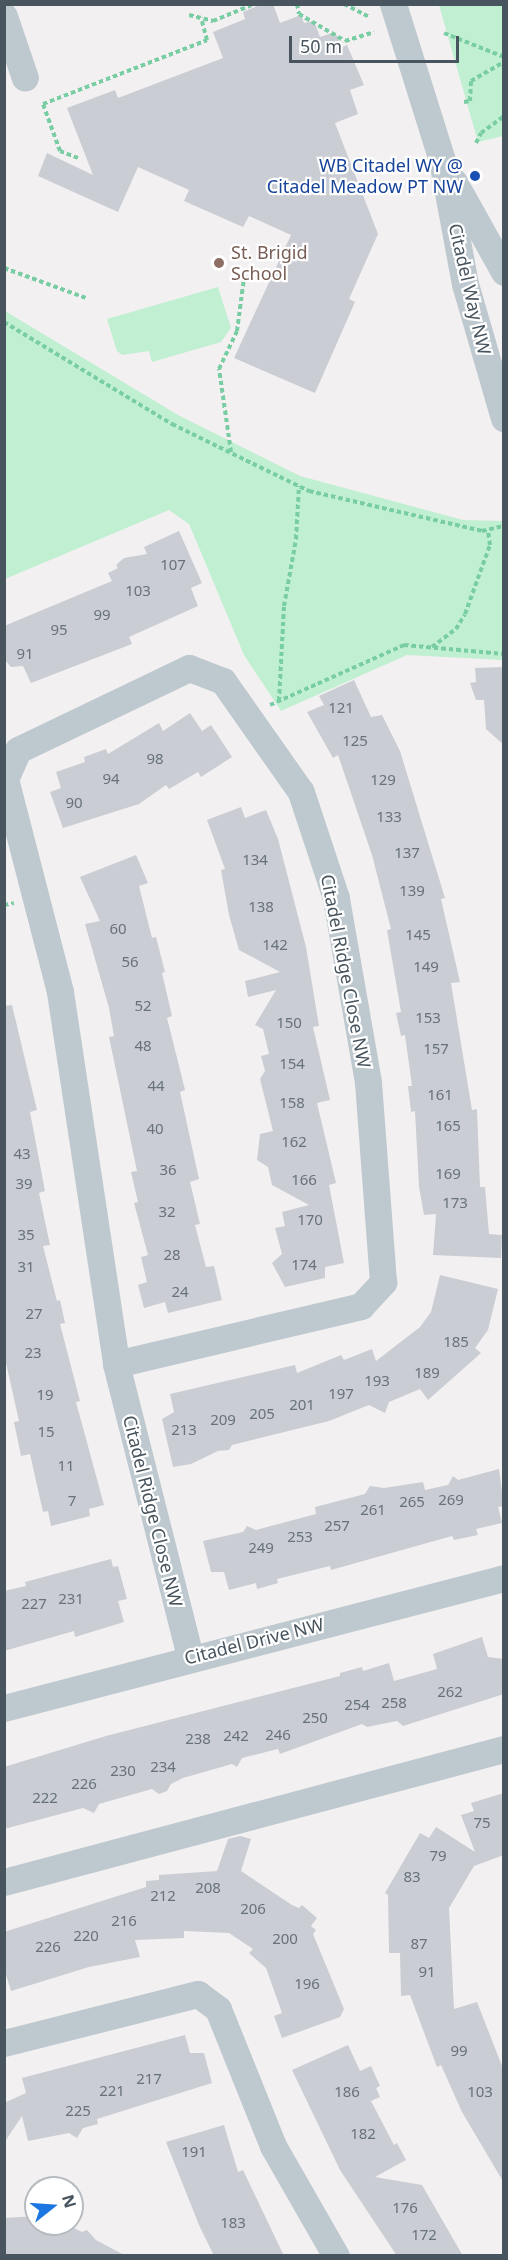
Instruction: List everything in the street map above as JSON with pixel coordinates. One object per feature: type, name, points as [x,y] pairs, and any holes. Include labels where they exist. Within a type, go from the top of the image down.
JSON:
[{"type":"street","name":"Citadel Way NW","points":[[381,10],[442,159],[504,273]]},
{"type":"street","points":[[4,16],[25,78]]},
{"type":"street","name":"Citadel Way NW","points":[[442,159],[465,284],[504,418]]},
{"type":"street","name":"Citadel Ridge Close NW","points":[[116,1364],[361,1306],[383,1281],[368,1082],[336,898],[301,792],[223,681],[189,668],[18,750],[5,779],[60,992],[116,1364],[190,1658]]},
{"type":"street","name":"Citadel Drive NW","points":[[4,1708],[504,1578]]},
{"type":"street","points":[[4,1882],[504,1749]]},
{"type":"street","points":[[4,2043],[198,1994],[218,2009],[273,2146],[336,2256]]},
{"type":"path","points":[[189,15],[213,21],[255,4]]},
{"type":"path","points":[[297,4],[299,14],[345,41],[374,32]]},
{"type":"path","points":[[344,4],[381,10]]},
{"type":"path","points":[[78,158],[60,151],[43,104],[207,40],[201,18]]},
{"type":"path","points":[[444,33],[504,57]]},
{"type":"path","points":[[464,102],[470,101],[471,81],[504,62]]},
{"type":"path","points":[[476,143],[481,133],[504,116]]},
{"type":"path","points":[[4,268],[86,298]]},
{"type":"path","points":[[231,453],[219,369],[237,332],[244,278]]},
{"type":"path","points":[[4,322],[172,424],[298,486],[488,530],[504,526]]},
{"type":"path","points":[[279,701],[284,606],[296,539],[298,486]]},
{"type":"path","points":[[431,648],[456,629],[465,614],[490,545],[488,530]]},
{"type":"path","points":[[270,705],[404,645],[504,654]]},
{"type":"green space","points":[[439,5],[503,5],[503,136],[478,142]]},
{"type":"green space","points":[[218,287],[231,328],[221,342],[152,362],[149,351],[122,355],[117,351],[107,319]]},
{"type":"green space","points":[[5,311],[178,415],[300,476],[463,520],[503,521],[503,660],[407,655],[281,711],[244,655],[189,524],[169,510],[5,579]]},
{"type":"building","points":[[262,4],[273,4],[280,23],[301,15],[304,23],[314,21],[320,37],[335,32],[342,47],[347,45],[364,85],[350,90],[358,114],[335,123],[378,234],[349,299],[355,302],[315,393],[234,358],[291,235],[249,216],[243,227],[184,201],[189,190],[138,167],[118,212],[38,176],[47,153],[93,175],[67,108],[115,90],[118,98],[223,58],[213,32],[245,19],[243,12]]},
{"type":"building","points":[[179,531],[202,583],[191,588],[198,606],[129,637],[132,644],[31,683],[23,666],[11,667],[4,659],[4,626],[112,581],[108,573],[118,568],[116,565],[124,558],[147,554],[144,547]]},
{"type":"building","points":[[504,667],[504,745],[486,729],[484,700],[476,700],[470,683],[476,682],[475,668]]},
{"type":"building","points":[[354,680],[371,717],[382,715],[400,751],[445,898],[441,899],[460,982],[451,983],[472,1110],[477,1109],[480,1187],[485,1187],[489,1234],[502,1235],[501,1258],[433,1255],[436,1214],[424,1215],[419,1187],[415,1111],[411,1112],[408,1086],[412,1086],[405,1035],[401,1036],[396,1013],[401,1012],[387,930],[391,929],[372,855],[338,755],[333,758],[307,712],[324,705],[319,696]]},
{"type":"building","points":[[190,713],[202,731],[211,725],[232,757],[201,777],[198,772],[169,789],[166,785],[139,804],[63,828],[50,792],[61,788],[56,772],[85,762],[84,757],[106,749],[108,754],[159,723],[163,731]]},
{"type":"building","points":[[241,807],[245,818],[266,810],[278,839],[306,947],[319,1026],[313,1027],[330,1100],[317,1103],[336,1183],[329,1185],[344,1263],[325,1267],[325,1278],[285,1287],[272,1263],[282,1254],[275,1228],[285,1226],[282,1212],[309,1205],[272,1185],[268,1167],[257,1160],[260,1134],[273,1131],[260,1079],[265,1071],[261,1056],[269,1054],[263,1029],[255,1025],[276,990],[248,997],[245,981],[280,972],[239,950],[229,915],[221,870],[225,869],[207,820]]},
{"type":"building","points":[[136,855],[148,883],[139,886],[152,938],[156,937],[165,972],[162,973],[172,1016],[167,1018],[185,1090],[180,1092],[199,1179],[190,1182],[200,1224],[195,1225],[206,1267],[214,1266],[222,1300],[168,1313],[165,1302],[144,1308],[138,1285],[147,1282],[141,1257],[148,1255],[134,1203],[138,1202],[131,1172],[137,1171],[109,1037],[114,1036],[109,1008],[85,924],[100,921],[80,877]]},
{"type":"building","points":[[12,1005],[37,1110],[30,1112],[45,1191],[39,1193],[50,1245],[43,1246],[57,1301],[60,1300],[65,1323],[60,1324],[80,1401],[76,1402],[104,1505],[89,1509],[90,1516],[51,1526],[48,1511],[43,1512],[30,1454],[21,1456],[14,1422],[19,1421],[4,1354],[4,1006]]},
{"type":"building","points":[[440,1275],[498,1289],[488,1330],[475,1348],[481,1353],[428,1400],[420,1389],[389,1402],[385,1413],[369,1405],[329,1421],[232,1445],[229,1450],[218,1451],[191,1464],[173,1467],[162,1419],[174,1412],[170,1394],[295,1365],[297,1373],[341,1355],[344,1360],[372,1349],[376,1361],[420,1327],[431,1312]]},
{"type":"building","points":[[499,1469],[504,1506],[498,1507],[502,1523],[476,1529],[478,1535],[454,1540],[452,1536],[331,1570],[330,1566],[277,1579],[278,1583],[257,1589],[256,1583],[229,1590],[224,1572],[211,1572],[203,1541],[243,1532],[247,1526],[256,1530],[316,1514],[315,1507],[365,1494],[370,1486],[384,1488],[423,1482],[425,1490],[448,1485],[453,1476],[458,1480]]},
{"type":"building","points":[[111,1559],[113,1567],[118,1566],[127,1599],[118,1601],[124,1622],[75,1637],[74,1631],[4,1651],[4,1591],[26,1586],[25,1582]]},
{"type":"building","points":[[482,1637],[488,1657],[504,1659],[504,1694],[403,1726],[397,1721],[367,1727],[362,1724],[280,1754],[278,1749],[242,1758],[237,1767],[232,1764],[183,1778],[171,1784],[167,1791],[159,1794],[152,1789],[99,1804],[94,1813],[83,1808],[4,1829],[4,1767],[106,1736],[340,1676],[340,1673],[362,1667],[363,1671],[389,1663],[394,1681],[437,1669],[433,1654]]},
{"type":"building","points":[[504,1793],[504,1855],[474,1866],[449,1908],[454,2009],[477,2002],[504,2071],[504,2183],[462,2112],[441,2065],[437,2067],[410,1995],[401,1996],[400,1953],[389,1953],[388,1895],[385,1893],[420,1833],[429,1838],[436,1827],[475,1852],[461,1815],[474,1811],[471,1803]]},
{"type":"building","points":[[240,1836],[251,1839],[241,1871],[292,1905],[299,1908],[302,1905],[317,1918],[311,1926],[316,1930],[313,1934],[344,2009],[340,2017],[282,2038],[274,2016],[282,2013],[266,1968],[249,1953],[253,1949],[229,1933],[184,1931],[184,1938],[135,1940],[140,1957],[89,1967],[11,1991],[4,1968],[4,1932],[146,1887],[146,1881],[159,1880],[159,1875],[217,1871],[228,1839]]},
{"type":"building","points":[[185,2035],[190,2053],[204,2053],[212,2083],[97,2119],[98,2124],[83,2128],[77,2138],[69,2133],[28,2141],[22,2116],[4,2143],[4,2103],[26,2093],[22,2078]]},
{"type":"building","points":[[348,2045],[360,2071],[371,2066],[380,2086],[376,2088],[380,2097],[371,2101],[394,2145],[397,2143],[406,2160],[375,2177],[422,2185],[463,2256],[397,2256],[340,2170],[292,2070]]},
{"type":"building","points":[[224,2125],[238,2172],[243,2170],[284,2256],[214,2256],[199,2225],[166,2142]]},
{"type":"building","points":[[24,2217],[24,2236],[84,2236],[84,2231],[87,2230],[96,2240],[126,2256],[4,2256],[4,2218]]},
{"type":"place","name":"WB Citadel WY @ Citadel Meadow PT NW","points":[[475,176]]},
{"type":"place","name":"St. Brigid School","points":[[219,263]]}]
